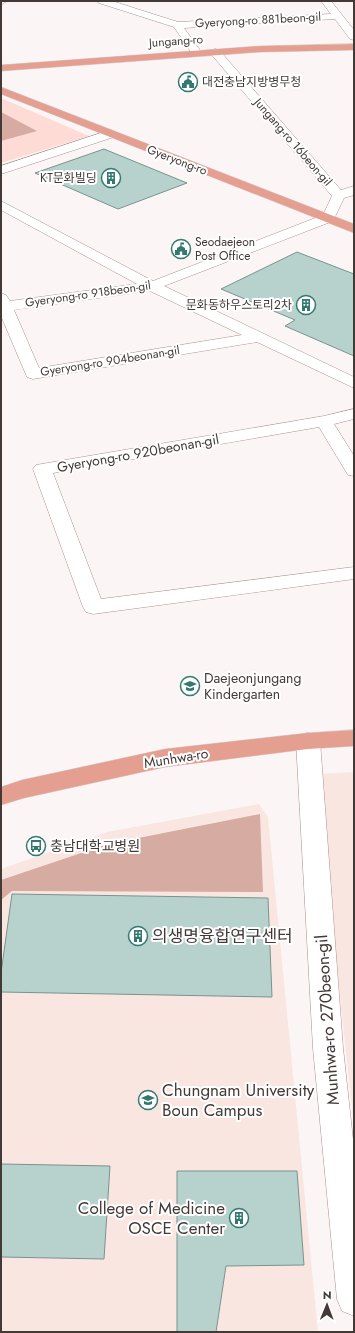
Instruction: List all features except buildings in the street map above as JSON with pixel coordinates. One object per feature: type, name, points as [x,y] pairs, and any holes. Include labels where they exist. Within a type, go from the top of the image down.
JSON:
[{"type":"main road","name":"Jungang-ro","points":[[1,68],[197,53],[354,47]]},
{"type":"main road","points":[[1,60],[92,60]]},
{"type":"main road","points":[[1,93],[14,95],[13,80],[17,73],[92,60]]},
{"type":"main road","name":"Gyeryong-ro","points":[[1,90],[354,229]]},
{"type":"main road","name":"Munhwa-ro","points":[[1,796],[22,789],[165,758],[308,741],[354,738]]},
{"type":"street","points":[[102,1],[109,1]]},
{"type":"street","points":[[102,1],[177,24],[197,53]]},
{"type":"street","points":[[326,1],[354,37]]},
{"type":"street","name":"Gyeryong-ro 881beon-gil","points":[[177,24],[338,16]]},
{"type":"street","name":"Jungang-ro 16beon-gil","points":[[215,52],[339,196]]},
{"type":"street","points":[[1,170],[110,134]]},
{"type":"street","points":[[328,218],[339,196],[354,190]]},
{"type":"street","points":[[1,205],[152,286],[354,383]]},
{"type":"street","name":"Gyeryong-ro 918beon-gil","points":[[2,304],[152,286],[328,218]]},
{"type":"street","name":"Gyeryong-ro 904beonan-gil","points":[[2,304],[33,374],[260,337]]},
{"type":"street","name":"Gyeryong-ro 920beonan-gil","points":[[354,414],[324,421],[42,469],[93,607],[354,573]]},
{"type":"street","points":[[324,421],[354,471]]},
{"type":"street","name":"Munhwa-ro 270beon-gil","points":[[308,741],[328,1048],[354,1299]]},
{"type":"shaded area","points":[[1,98],[89,136],[1,163]]},
{"type":"shaded area","points":[[1,112],[37,131],[1,141]]},
{"type":"shaded area","points":[[354,772],[354,1127],[316,774]]},
{"type":"shaded area","name":"Chungnam University Boun Campus","points":[[259,804],[268,817],[318,1332],[1,1332],[1,869],[107,832]]},
{"type":"shaded area","points":[[260,814],[263,892],[12,891],[1,900],[1,880],[108,844]]},
{"type":"place","name":"대전충남지방병무청","points":[[188,82]]},
{"type":"place","name":"KT문화빌딩","points":[[111,178]]},
{"type":"place","name":"Seodaejeon Post Office","points":[[181,249]]},
{"type":"place","name":"문화동하우스토리2차","points":[[306,305]]},
{"type":"place","name":"Daejeonjungang Kindergarten","points":[[190,686]]},
{"type":"place","name":"충남대학교병원","points":[[36,846]]},
{"type":"place","name":"의생명융합연구센터","points":[[138,936]]},
{"type":"place","name":"Chungnam University Boun Campus","points":[[148,1100]]},
{"type":"place","name":"College of Medicine OSCE Center","points":[[239,1218]]}]
